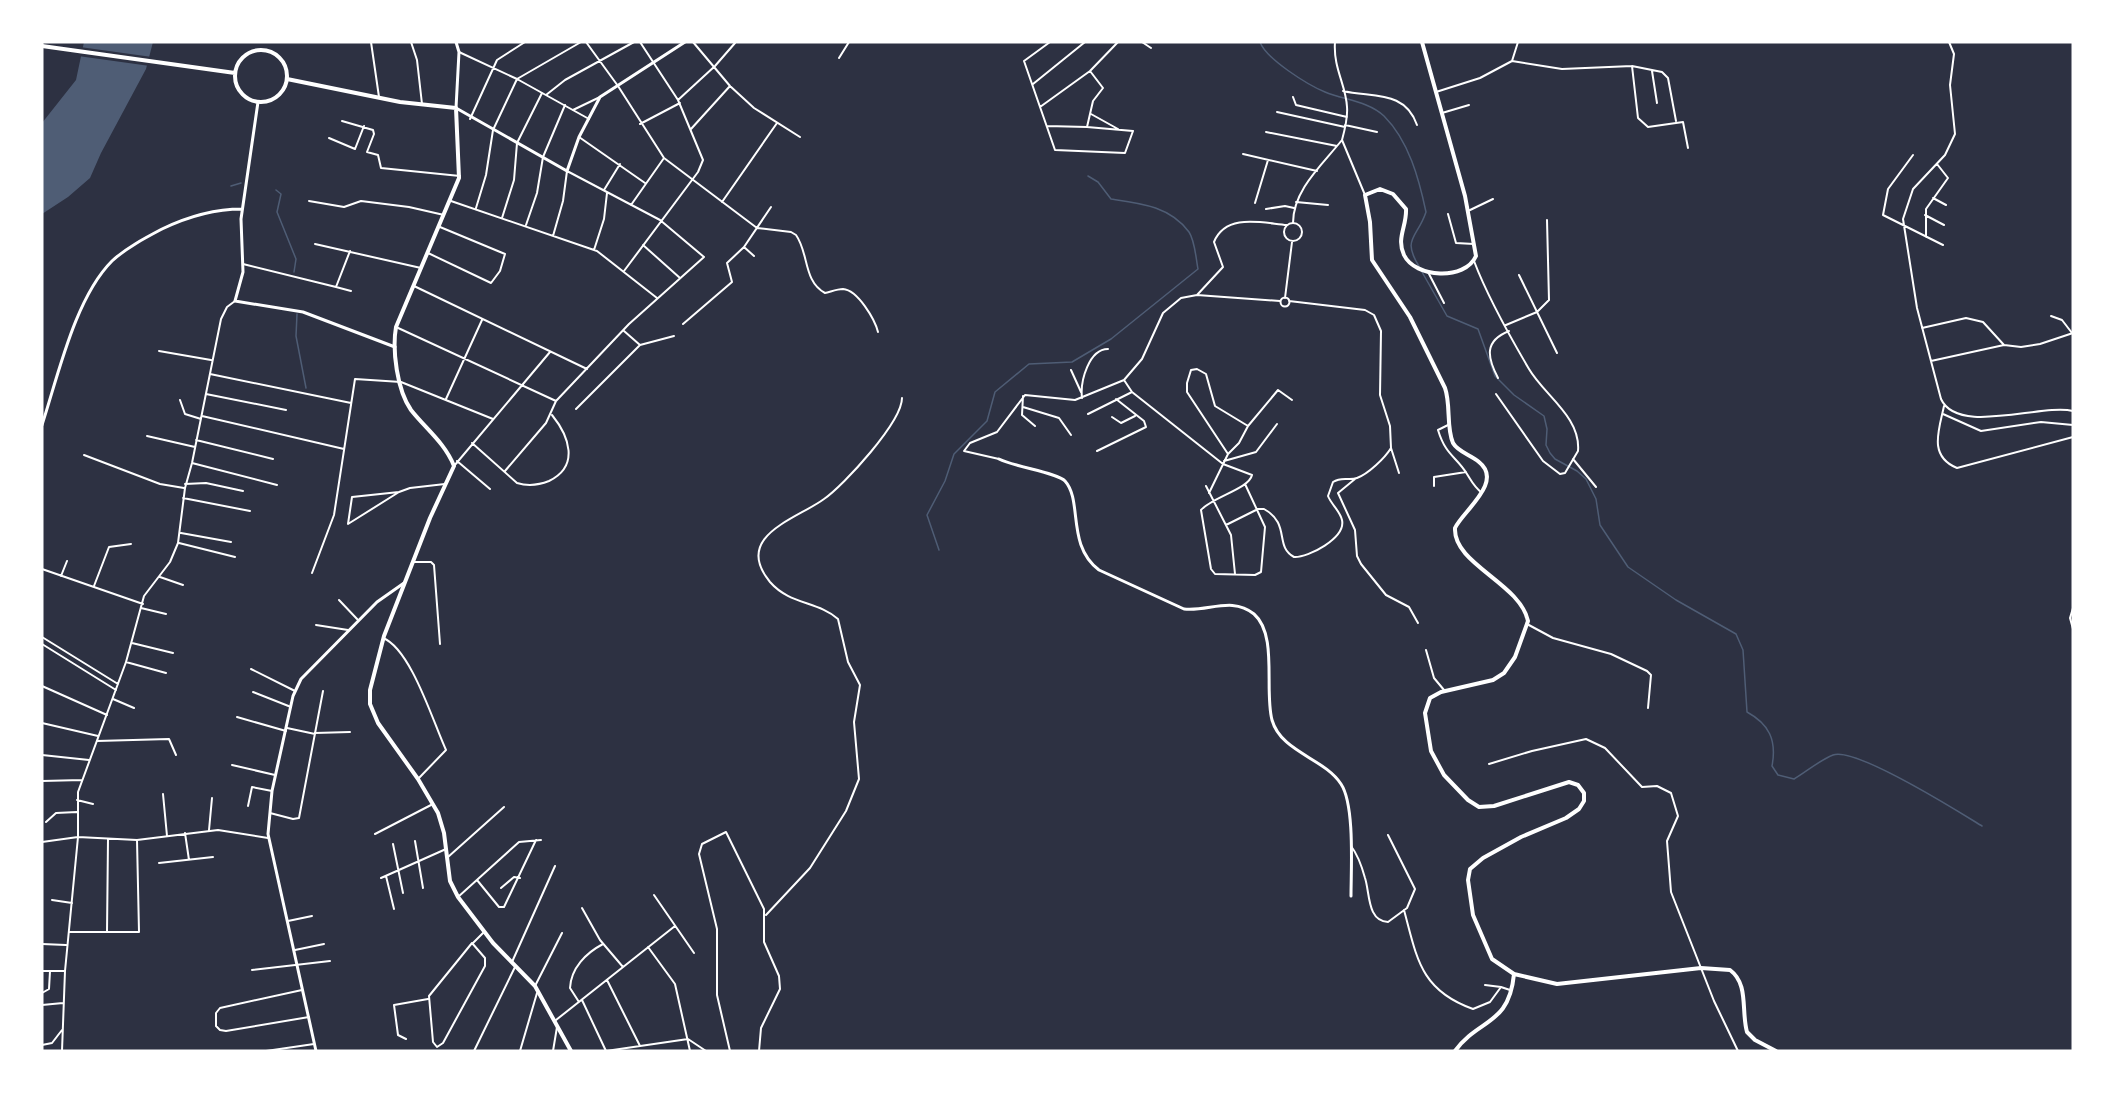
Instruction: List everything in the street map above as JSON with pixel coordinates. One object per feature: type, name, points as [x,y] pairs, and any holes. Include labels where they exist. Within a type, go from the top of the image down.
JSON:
[{"type":"main road","points":[[266,50],[267,42]]},
{"type":"main road","points":[[1422,42],[1468,211],[1474,244],[1474,261],[1456,270],[1424,271],[1408,263],[1401,246],[1400,236],[1406,215],[1403,204],[1393,194],[1380,189],[1365,195],[1370,222],[1372,260],[1418,330],[1449,399],[1452,441],[1456,447],[1483,466],[1486,482],[1482,493],[1458,522],[1455,528],[1456,538],[1466,553],[1520,601],[1525,608],[1527,624],[1515,657],[1504,673],[1493,680],[1445,691],[1430,698],[1426,705],[1431,751],[1444,776],[1473,804],[1485,808],[1569,782],[1578,785],[1584,793],[1584,801],[1574,814],[1534,830],[1483,858],[1470,869],[1468,886],[1480,936],[1492,959],[1515,974],[1557,984],[1701,968],[1724,968],[1733,972],[1743,991],[1747,1032],[1755,1040],[1776,1051]]},
{"type":"main road","points":[[42,46],[235,73]]},
{"type":"main road","points":[[266,50],[281,58],[285,65],[287,79],[278,95],[267,101],[258,102],[240,92],[235,73],[238,62],[246,54],[266,50]]},
{"type":"main road","points":[[287,79],[379,97],[456,108],[460,176],[396,327],[395,347],[401,382],[411,409],[445,448],[454,466],[383,638],[370,690],[371,709],[433,804],[442,826],[450,880],[458,897],[483,932],[537,988],[571,1051]]},
{"type":"main road","points":[[1455,1051],[1502,1011],[1513,991],[1515,974]]},
{"type":"street","points":[[371,42],[379,97]]},
{"type":"street","points":[[411,42],[417,60],[422,104]]},
{"type":"street","points":[[456,42],[459,52],[456,108],[470,119],[660,220],[704,257],[624,330],[556,401],[552,415],[505,471]]},
{"type":"street","points":[[470,119],[499,57],[525,42]]},
{"type":"street","points":[[476,208],[486,175],[493,130],[518,79],[581,42]]},
{"type":"street","points":[[586,42],[618,86],[640,124],[664,158],[757,228],[791,232],[796,235],[809,275],[820,290],[825,293],[843,289],[851,292],[874,322],[878,332]]},
{"type":"street","points":[[546,95],[565,80],[601,63],[634,42]]},
{"type":"street","points":[[624,271],[692,180],[702,160],[692,129],[679,102],[640,42]]},
{"type":"street","points":[[573,110],[600,97],[655,64],[685,42]]},
{"type":"street","points":[[693,42],[730,86],[754,108],[800,137]]},
{"type":"street","points":[[839,58],[849,42]]},
{"type":"street","points":[[1047,126],[1132,130],[1123,154],[1056,150],[1047,126],[1040,107],[1025,59],[1050,42]]},
{"type":"street","points":[[1033,84],[1084,42]]},
{"type":"street","points":[[1040,107],[1090,71],[1118,42]]},
{"type":"street","points":[[1142,42],[1151,48]]},
{"type":"street","points":[[1293,223],[1296,202],[1341,140],[1345,126],[1346,101],[1336,61],[1335,42]]},
{"type":"street","points":[[1512,61],[1518,42]]},
{"type":"street","points":[[1949,42],[1954,54],[1950,85],[1955,134],[1948,150],[1911,192],[1903,217],[1911,278],[1922,328],[1944,405],[1938,426],[1937,447],[1941,456],[1957,468],[2073,438]]},
{"type":"street","points":[[640,124],[679,102],[735,43]]},
{"type":"street","points":[[459,52],[518,79],[589,119]]},
{"type":"street","points":[[1436,92],[1480,78],[1512,61],[1562,69],[1632,66],[1665,73],[1668,78],[1676,121]]},
{"type":"street","points":[[1632,66],[1635,113],[1641,123],[1654,127],[1676,121],[1683,122],[1688,148]]},
{"type":"street","points":[[1652,70],[1657,103]]},
{"type":"street","points":[[1087,127],[1093,101],[1103,88],[1090,71]]},
{"type":"street","points":[[692,129],[730,86]]},
{"type":"street","points":[[1343,92],[1400,101],[1410,107],[1418,125]]},
{"type":"street","points":[[502,218],[514,180],[517,143],[542,93]]},
{"type":"street","points":[[554,236],[563,201],[567,171],[579,137],[600,97]]},
{"type":"street","points":[[1293,98],[1296,105],[1347,117]]},
{"type":"street","points":[[236,301],[243,264],[240,235],[242,210],[258,102]]},
{"type":"street","points":[[526,226],[537,193],[543,157],[565,105]]},
{"type":"street","points":[[1442,113],[1469,105]]},
{"type":"street","points":[[1277,112],[1377,132]]},
{"type":"street","points":[[1091,114],[1119,130]]},
{"type":"street","points":[[342,121],[364,126],[375,134],[367,152],[378,155],[380,167],[383,169],[460,176]]},
{"type":"street","points":[[722,202],[777,123]]},
{"type":"street","points":[[329,138],[356,149],[364,126]]},
{"type":"street","points":[[1266,132],[1337,146]]},
{"type":"street","points":[[579,137],[645,183]]},
{"type":"street","points":[[1341,140],[1365,195]]},
{"type":"street","points":[[1243,154],[1317,171]]},
{"type":"street","points":[[1913,155],[1892,182],[1882,211],[1884,216],[1904,227],[1944,245]]},
{"type":"street","points":[[631,205],[664,158]]},
{"type":"street","points":[[1255,203],[1268,159]]},
{"type":"street","points":[[594,250],[604,219],[605,192],[620,164]]},
{"type":"street","points":[[1926,237],[1925,215],[1932,197],[1948,178],[1937,164]]},
{"type":"street","points":[[1932,197],[1946,205]]},
{"type":"street","points":[[1468,211],[1493,199]]},
{"type":"street","points":[[309,201],[338,206],[348,206],[357,201],[410,207],[444,215]]},
{"type":"street","points":[[451,201],[594,250],[657,298]]},
{"type":"street","points":[[1296,202],[1328,205]]},
{"type":"street","points":[[1266,209],[1285,206],[1294,208]]},
{"type":"street","points":[[684,324],[732,282],[727,263],[744,247],[771,207]]},
{"type":"street","points":[[42,425],[82,306],[94,283],[110,263],[147,237],[190,218],[216,211],[242,210]]},
{"type":"street","points":[[1449,214],[1456,243],[1474,244]]},
{"type":"street","points":[[1925,215],[1944,225]]},
{"type":"street","points":[[1506,325],[1537,312],[1547,304],[1551,296],[1547,220]]},
{"type":"street","points":[[1197,295],[1223,267],[1214,242],[1222,230],[1237,222],[1287,225],[1293,223],[1299,225],[1303,233],[1299,240],[1292,242]]},
{"type":"street","points":[[1287,225],[1284,235],[1292,242]]},
{"type":"street","points":[[428,253],[491,283],[500,271],[505,254],[439,227]]},
{"type":"street","points":[[1292,242],[1285,298],[1281,301],[1197,295],[1177,300],[1163,313],[1142,359],[1124,380],[1082,398],[1065,400],[1031,394],[1023,396],[997,432],[970,443],[964,451],[999,459],[1018,468],[1056,475],[1065,481],[1071,496],[1082,548],[1089,561],[1099,570],[1184,609],[1199,610],[1225,604],[1235,605],[1244,608],[1259,620],[1268,644],[1269,698],[1274,725],[1285,741],[1340,783],[1346,797],[1352,846],[1352,896]]},
{"type":"street","points":[[315,244],[421,268]]},
{"type":"street","points":[[643,245],[680,278]]},
{"type":"street","points":[[744,247],[754,256]]},
{"type":"street","points":[[336,287],[350,251]]},
{"type":"street","points":[[1474,261],[1530,370],[1561,408],[1575,435],[1578,448],[1567,469],[1560,474],[1543,461],[1496,394]]},
{"type":"street","points":[[243,264],[351,291]]},
{"type":"street","points":[[1424,271],[1444,303]]},
{"type":"street","points":[[1519,275],[1557,352]]},
{"type":"street","points":[[414,286],[587,369]]},
{"type":"street","points":[[1285,298],[1289,301],[1365,310],[1374,315],[1382,331],[1380,395],[1390,426],[1391,448],[1399,473]]},
{"type":"street","points":[[62,1051],[65,971],[78,837],[77,800],[89,760],[126,662],[147,590],[160,577],[178,543],[185,486],[202,418],[211,360],[221,319],[227,307],[236,301],[303,312],[395,347]]},
{"type":"street","points":[[1281,301],[1285,307],[1289,301]]},
{"type":"street","points":[[1931,361],[2004,345],[2021,347],[2073,333],[2062,320],[2051,316]]},
{"type":"street","points":[[1922,328],[1966,318],[1983,322],[2004,345]]},
{"type":"street","points":[[446,399],[483,320]]},
{"type":"street","points":[[396,327],[556,401]]},
{"type":"street","points":[[624,330],[640,345]]},
{"type":"street","points":[[1498,378],[1489,360],[1489,348],[1492,341],[1509,331]]},
{"type":"street","points":[[576,409],[640,345],[674,336]]},
{"type":"street","points":[[1081,392],[1092,356],[1101,350],[1108,349]]},
{"type":"street","points":[[159,351],[211,360]]},
{"type":"street","points":[[454,466],[524,386],[550,352]]},
{"type":"street","points":[[1228,454],[1187,392],[1191,370],[1197,369],[1206,374],[1215,406],[1248,426]]},
{"type":"street","points":[[1071,370],[1082,398]]},
{"type":"street","points":[[209,374],[351,404]]},
{"type":"street","points":[[312,573],[333,514],[355,379],[401,382],[493,419]]},
{"type":"street","points":[[1124,380],[1132,392],[1224,463],[1251,473],[1251,480],[1213,501],[1204,507],[1201,513],[1210,569],[1215,574],[1256,575],[1261,572],[1266,535],[1258,509],[1245,484]]},
{"type":"street","points":[[1209,493],[1228,454],[1239,444],[1248,426],[1278,390],[1292,400]]},
{"type":"street","points":[[1088,414],[1132,392]]},
{"type":"street","points":[[206,394],[286,410]]},
{"type":"street","points":[[1023,396],[1022,415],[1035,426]]},
{"type":"street","points":[[766,915],[810,868],[852,799],[860,772],[854,722],[860,685],[848,662],[838,619],[823,610],[793,600],[777,589],[760,568],[759,555],[775,527],[832,494],[886,431],[898,412],[902,398]]},
{"type":"street","points":[[1097,451],[1144,429],[1145,423],[1116,399]]},
{"type":"street","points":[[180,400],[185,414],[344,449]]},
{"type":"street","points":[[1944,405],[1960,413],[1980,417],[2056,408],[2073,411]]},
{"type":"street","points":[[1023,407],[1059,417],[1071,435]]},
{"type":"street","points":[[1943,414],[1981,431],[2041,422],[2073,426]]},
{"type":"street","points":[[472,443],[517,483],[526,485],[543,483],[562,472],[569,461],[569,450],[562,431],[552,415]]},
{"type":"street","points":[[1112,417],[1121,423],[1135,416]]},
{"type":"street","points":[[1224,463],[1258,451],[1278,424]]},
{"type":"street","points":[[1451,424],[1440,428],[1438,432],[1448,453],[1466,472],[1472,485],[1482,493]]},
{"type":"street","points":[[147,436],[195,447]]},
{"type":"street","points":[[196,440],[273,459]]},
{"type":"street","points":[[1391,448],[1384,457],[1338,493],[1355,530],[1357,558],[1386,595],[1409,607],[1418,623]]},
{"type":"street","points":[[84,455],[160,484],[185,486],[206,483],[243,491]]},
{"type":"street","points":[[1573,459],[1596,487]]},
{"type":"street","points":[[457,460],[490,489]]},
{"type":"street","points":[[192,463],[277,485]]},
{"type":"street","points":[[1434,486],[1434,477],[1466,472]]},
{"type":"street","points":[[1226,525],[1258,509],[1268,512],[1278,520],[1285,550],[1291,556],[1300,557],[1330,541],[1340,531],[1342,519],[1329,499],[1328,490],[1336,480],[1356,478]]},
{"type":"street","points":[[399,492],[351,525],[348,524],[352,497],[445,484]]},
{"type":"street","points":[[1206,486],[1233,543],[1235,574]]},
{"type":"street","points":[[183,498],[250,511]]},
{"type":"street","points":[[180,533],[231,542]]},
{"type":"street","points":[[178,543],[235,557]]},
{"type":"street","points":[[94,586],[109,547],[131,544]]},
{"type":"street","points":[[61,576],[67,561]]},
{"type":"street","points":[[413,562],[431,562],[434,565],[440,644]]},
{"type":"street","points":[[42,569],[143,603]]},
{"type":"street","points":[[160,577],[183,585]]},
{"type":"street","points":[[316,1051],[268,838],[275,775],[295,691],[306,673],[377,602],[407,582]]},
{"type":"street","points":[[339,600],[358,620]]},
{"type":"street","points":[[141,608],[166,614]]},
{"type":"street","points":[[2073,608],[2070,621],[2073,629]]},
{"type":"street","points":[[1527,624],[1552,638],[1611,654],[1647,671],[1651,675],[1648,708]]},
{"type":"street","points":[[316,625],[348,630]]},
{"type":"street","points":[[42,637],[118,684]]},
{"type":"street","points":[[383,638],[397,647],[409,668],[446,750],[418,779]]},
{"type":"street","points":[[132,643],[173,653]]},
{"type":"street","points":[[42,644],[116,690]]},
{"type":"street","points":[[59,654],[62,650]]},
{"type":"street","points":[[1426,650],[1434,678],[1445,691]]},
{"type":"street","points":[[126,662],[166,673]]},
{"type":"street","points":[[251,669],[295,691]]},
{"type":"street","points":[[90,674],[93,670]]},
{"type":"street","points":[[42,686],[107,715]]},
{"type":"street","points":[[270,813],[293,819],[299,818],[323,691]]},
{"type":"street","points":[[252,692],[291,707]]},
{"type":"street","points":[[113,699],[134,708]]},
{"type":"street","points":[[237,717],[287,730],[315,734],[350,732]]},
{"type":"street","points":[[42,723],[99,736]]},
{"type":"street","points":[[97,741],[169,739],[176,755]]},
{"type":"street","points":[[1489,764],[1586,739],[1605,747],[1642,787],[1657,786],[1671,793],[1678,816],[1667,842],[1668,878],[1701,968],[1738,1051]]},
{"type":"street","points":[[42,755],[89,760]]},
{"type":"street","points":[[232,765],[275,775]]},
{"type":"street","points":[[42,781],[82,780]]},
{"type":"street","points":[[248,806],[252,787],[273,791]]},
{"type":"street","points":[[163,794],[167,836]]},
{"type":"street","points":[[209,830],[212,798]]},
{"type":"street","points":[[77,800],[93,804]]},
{"type":"street","points":[[375,834],[433,804]]},
{"type":"street","points":[[447,857],[504,807]]},
{"type":"street","points":[[46,822],[56,813],[77,813]]},
{"type":"street","points":[[42,842],[78,837],[137,840],[209,830],[268,838]]},
{"type":"street","points":[[730,1051],[719,1007],[717,929],[714,905],[700,860],[699,849],[702,844],[726,832],[766,915],[764,942],[778,971],[780,984],[761,1028],[759,1051]]},
{"type":"street","points":[[185,833],[189,860]]},
{"type":"street","points":[[1352,846],[1366,878],[1370,906],[1378,919],[1388,922],[1404,910],[1414,896],[1415,889],[1388,836]]},
{"type":"street","points":[[107,932],[108,838]]},
{"type":"street","points":[[68,932],[139,932],[137,840]]},
{"type":"street","points":[[477,880],[501,907],[506,904],[536,840]]},
{"type":"street","points":[[458,897],[519,842],[541,840]]},
{"type":"street","points":[[415,841],[423,888]]},
{"type":"street","points":[[393,844],[403,893]]},
{"type":"street","points":[[381,878],[446,849]]},
{"type":"street","points":[[159,863],[213,857]]},
{"type":"street","points":[[474,1051],[555,866]]},
{"type":"street","points":[[386,876],[394,909]]},
{"type":"street","points":[[501,888],[515,876],[520,878]]},
{"type":"street","points":[[654,895],[693,954]]},
{"type":"street","points":[[52,900],[72,903]]},
{"type":"street","points":[[582,908],[603,944],[623,967]]},
{"type":"street","points":[[1404,910],[1414,952],[1435,988],[1473,1009],[1490,1002],[1502,987]]},
{"type":"street","points":[[288,921],[312,916]]},
{"type":"street","points":[[553,1051],[557,1022],[675,926]]},
{"type":"street","points":[[472,943],[485,958],[485,966],[439,1047],[433,1042],[428,999],[472,943],[483,932]]},
{"type":"street","points":[[520,1051],[537,988],[562,933]]},
{"type":"street","points":[[42,944],[67,945]]},
{"type":"street","points":[[294,950],[324,944]]},
{"type":"street","points":[[603,944],[580,961],[572,975],[570,988],[580,1001],[606,1051],[688,1039],[706,1051]]},
{"type":"street","points":[[648,947],[675,984],[690,1051]]},
{"type":"street","points":[[252,970],[330,961]]},
{"type":"street","points":[[42,971],[65,971]]},
{"type":"street","points":[[42,993],[49,989],[50,971]]},
{"type":"street","points":[[607,980],[640,1046]]},
{"type":"street","points":[[1485,985],[1513,991]]},
{"type":"street","points":[[302,990],[218,1009],[215,1022],[217,1029],[226,1031],[309,1017]]},
{"type":"street","points":[[406,1039],[398,1035],[394,1005],[428,999]]},
{"type":"street","points":[[42,1005],[63,1003]]},
{"type":"street","points":[[42,1045],[52,1043],[62,1030]]},
{"type":"street","points":[[266,1051],[315,1044]]},
{"type":"water","points":[[84,42],[153,42],[146,69],[90,178],[68,197],[42,214],[42,123],[76,80]]},
{"type":"pier","points":[[80,47],[152,57],[150,66],[78,56]]},
{"type":"waterway","points":[[1260,42],[1270,56],[1299,78],[1325,92],[1371,107],[1393,126],[1412,161],[1426,212],[1411,244],[1414,258],[1420,268]]},
{"type":"waterway","points":[[939,550],[927,515],[945,481],[954,454],[987,421],[995,392],[1029,364],[1072,362],[1111,339],[1198,269],[1193,240],[1189,232],[1173,216],[1153,207],[1111,199],[1098,182],[1088,176]]},
{"type":"waterway","points":[[231,186],[241,183]]},
{"type":"waterway","points":[[276,190],[281,194],[277,212],[296,259],[294,272]]},
{"type":"waterway","points":[[1422,272],[1447,316],[1478,329],[1495,376],[1514,395],[1544,416],[1547,429],[1546,445],[1550,453],[1555,459],[1577,471],[1586,479],[1596,499],[1600,525],[1628,567],[1676,600],[1736,634],[1743,650],[1747,712],[1761,722],[1770,734],[1773,748],[1772,766],[1778,775],[1794,779],[1828,757],[1845,755],[1884,770],[1982,826]]},
{"type":"waterway","points":[[297,314],[296,336],[306,388]]}]
